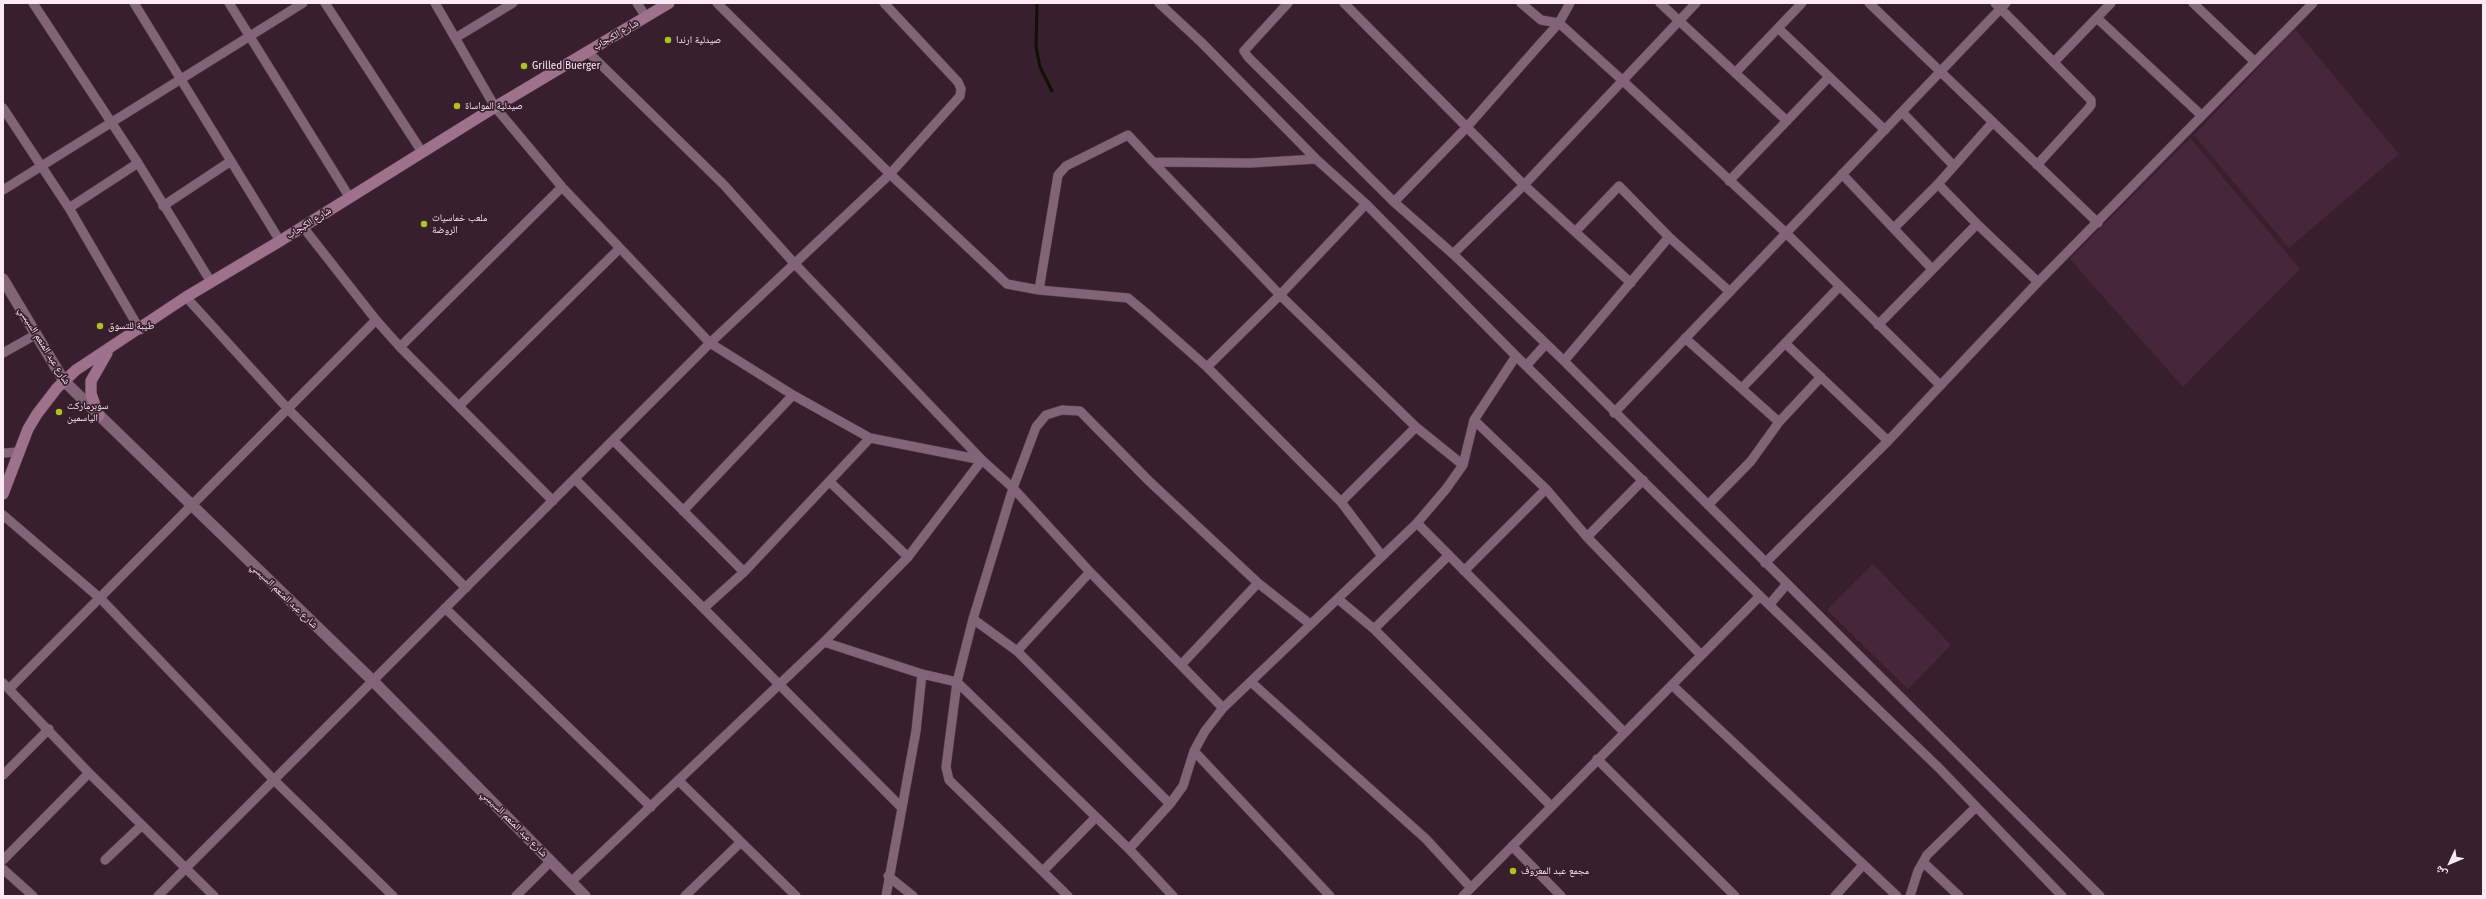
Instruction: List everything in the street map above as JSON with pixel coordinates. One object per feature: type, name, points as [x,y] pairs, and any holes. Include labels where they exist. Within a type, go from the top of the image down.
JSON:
[{"type":"main road","name":"شارع الكبجاب","points":[[3,494],[37,414],[64,381],[76,370],[140,330],[186,297],[210,282],[303,227],[495,107],[669,3]]},
{"type":"main road","points":[[99,416],[91,394],[91,381],[109,349]]},
{"type":"street","points":[[33,3],[138,163],[210,282]]},
{"type":"street","points":[[134,3],[182,78],[280,241]]},
{"type":"street","points":[[229,3],[251,36],[350,198]]},
{"type":"street","points":[[3,190],[112,124],[182,78],[303,3]]},
{"type":"street","points":[[324,3],[422,152]]},
{"type":"street","points":[[435,3],[457,37],[495,107],[562,187],[619,249],[710,343],[793,395],[870,438],[982,460]]},
{"type":"street","points":[[457,37],[513,3]]},
{"type":"street","points":[[637,3],[646,17]]},
{"type":"street","points":[[717,3],[890,174],[1007,284],[1040,290],[1128,298],[1207,367],[1341,502],[1382,556]]},
{"type":"street","points":[[158,896],[710,343],[890,174],[960,96],[961,89],[958,82],[884,3]]},
{"type":"street","points":[[1159,3],[1202,43],[1316,159],[1366,204],[1526,366],[1760,596],[1939,768],[2062,896]]},
{"type":"street","points":[[1288,3],[1244,50],[1248,57],[1394,202],[1453,254],[1545,345],[1564,361],[1786,585],[2100,896]]},
{"type":"street","points":[[1344,3],[1524,185],[1631,282]]},
{"type":"street","points":[[1521,3],[1541,20],[1559,23],[1622,80],[1786,233],[1940,385]]},
{"type":"street","points":[[1394,202],[1466,128],[1559,23],[1570,3]]},
{"type":"street","points":[[1660,3],[1786,121]]},
{"type":"street","points":[[1453,254],[1524,185],[1696,3]]},
{"type":"street","points":[[1735,73],[1802,3]]},
{"type":"street","points":[[1869,3],[2098,223]]},
{"type":"street","points":[[2054,62],[2111,3]]},
{"type":"street","points":[[2193,3],[2254,61]]},
{"type":"street","points":[[1764,563],[1888,441],[2038,282],[2098,223],[2254,61],[2313,3]]},
{"type":"street","points":[[1614,413],[1941,71],[2000,5],[2054,62],[2085,92],[2091,100],[2092,105],[2037,165]]},
{"type":"street","points":[[2097,18],[2201,116]]},
{"type":"street","points":[[1778,28],[1885,130]]},
{"type":"street","points":[[588,52],[724,186],[794,263],[982,460],[1013,488],[1090,572],[1223,708]]},
{"type":"street","points":[[1729,181],[1830,77]]},
{"type":"street","points":[[3,108],[6,120],[41,166],[69,208],[140,330]]},
{"type":"street","points":[[1902,112],[1954,166]]},
{"type":"street","points":[[1894,228],[1938,184],[1993,122]]},
{"type":"street","points":[[1040,290],[1058,175],[1062,169],[1128,135],[1280,295],[1416,427],[1463,466]]},
{"type":"street","points":[[1153,162],[1251,163],[1316,159]]},
{"type":"street","points":[[163,206],[231,160]]},
{"type":"street","points":[[69,208],[138,163]]},
{"type":"street","points":[[1842,174],[1932,269]]},
{"type":"street","points":[[1938,184],[1977,224],[2038,282]]},
{"type":"street","points":[[1575,232],[1619,186],[1669,237],[1730,292]]},
{"type":"street","points":[[400,347],[562,187]]},
{"type":"street","points":[[1207,367],[1280,295],[1366,204]]},
{"type":"street","points":[[1878,325],[1977,224]]},
{"type":"street","points":[[303,227],[376,320],[400,347],[553,501]]},
{"type":"street","points":[[1564,361],[1669,237]]},
{"type":"street","points":[[459,406],[619,249]]},
{"type":"street","name":"شارع عبد المنعم السيسي","points":[[3,279],[35,336],[64,381],[192,507],[373,681],[586,896]]},
{"type":"street","points":[[1742,388],[1786,344],[1840,286]]},
{"type":"street","points":[[186,297],[288,409],[466,588]]},
{"type":"street","points":[[214,896],[89,773],[49,729],[6,686],[101,599],[376,320]]},
{"type":"street","points":[[3,353],[35,336]]},
{"type":"street","points":[[1685,338],[1779,422]]},
{"type":"street","points":[[1786,344],[1888,441]]},
{"type":"street","points":[[1526,366],[1545,345]]},
{"type":"street","points":[[1129,849],[1170,804],[1183,786],[1194,751],[1205,731],[1223,708],[1417,523],[1434,504],[1463,466],[1474,420],[1516,356]]},
{"type":"street","points":[[1708,505],[1751,461],[1779,422],[1821,377]]},
{"type":"street","points":[[683,511],[793,395]]},
{"type":"street","points":[[1068,896],[949,780],[946,767],[957,682],[973,619],[1013,488],[1036,427],[1046,415],[1062,410],[1080,411],[1149,481],[1258,582],[1310,624]]},
{"type":"street","points":[[1474,420],[1546,489],[1587,537],[1701,655]]},
{"type":"street","points":[[1341,502],[1416,427]]},
{"type":"street","points":[[704,608],[744,572],[870,438]]},
{"type":"street","points":[[613,440],[744,572]]},
{"type":"street","points":[[3,453],[20,452]]},
{"type":"street","points":[[571,882],[780,686],[798,665],[824,642],[908,557],[982,460]]},
{"type":"street","points":[[575,479],[902,808]]},
{"type":"street","points":[[1587,537],[1643,480]]},
{"type":"street","points":[[830,482],[908,557]]},
{"type":"street","points":[[1464,571],[1546,489]]},
{"type":"street","points":[[3,515],[101,599],[274,780],[393,896]]},
{"type":"street","points":[[1417,523],[1624,732]]},
{"type":"street","points":[[1374,629],[1449,555]]},
{"type":"street","points":[[1016,651],[1090,572]]},
{"type":"street","points":[[1181,665],[1258,582]]},
{"type":"street","points":[[1770,604],[1786,585]]},
{"type":"street","points":[[1463,896],[1760,596]]},
{"type":"street","points":[[1338,599],[1374,629],[1551,806]]},
{"type":"street","points":[[445,608],[651,807]]},
{"type":"street","points":[[973,619],[1016,651],[1170,804]]},
{"type":"street","points":[[824,642],[922,674],[957,682],[1095,818],[1129,849],[1173,896]]},
{"type":"street","points":[[886,896],[888,876],[916,731],[922,674]]},
{"type":"street","points":[[1251,682],[1426,839],[1471,888]]},
{"type":"street","points":[[1672,685],[1896,896]]},
{"type":"street","points":[[3,775],[49,729]]},
{"type":"street","points":[[1194,751],[1330,896]]},
{"type":"street","points":[[1597,760],[1735,896]]},
{"type":"street","points":[[3,860],[89,773]]},
{"type":"street","points":[[679,781],[796,896]]},
{"type":"street","points":[[1910,896],[1923,862],[1976,807]]},
{"type":"street","points":[[1043,871],[1095,818]]},
{"type":"street","points":[[105,860],[142,825]]},
{"type":"street","points":[[685,896],[741,842]]},
{"type":"street","points":[[1512,846],[1560,896]]},
{"type":"street","points":[[516,896],[551,861]]},
{"type":"street","points":[[1923,862],[1958,896]]},
{"type":"street","points":[[1835,896],[1863,865]]},
{"type":"street","points":[[3,869],[33,896]]},
{"type":"street","points":[[888,876],[913,896]]},
{"type":"shaded area","points":[[2295,29],[2399,154],[2289,248],[2194,135]]},
{"type":"shaded area","points":[[2190,138],[2300,269],[2183,387],[2070,259]]},
{"type":"shaded area","points":[[1873,564],[1951,645],[1908,689],[1827,610]]},
{"type":"waterway","points":[[1037,3],[1036,47],[1040,67],[1052,91]]},
{"type":"place","name":"صيدلية ارندا","points":[[668,40]]},
{"type":"place","name":"Grilled Buerger","points":[[524,66]]},
{"type":"place","name":"صيدلية المواساة","points":[[457,106]]},
{"type":"place","name":"ملعب خماسيات الروضة","points":[[424,224]]},
{"type":"place","name":"طيبة للتسوق","points":[[100,326]]},
{"type":"place","name":"سوبرماركت الياسمين","points":[[59,412]]},
{"type":"place","name":"مجمع عبد المعروف","points":[[1513,871]]}]
